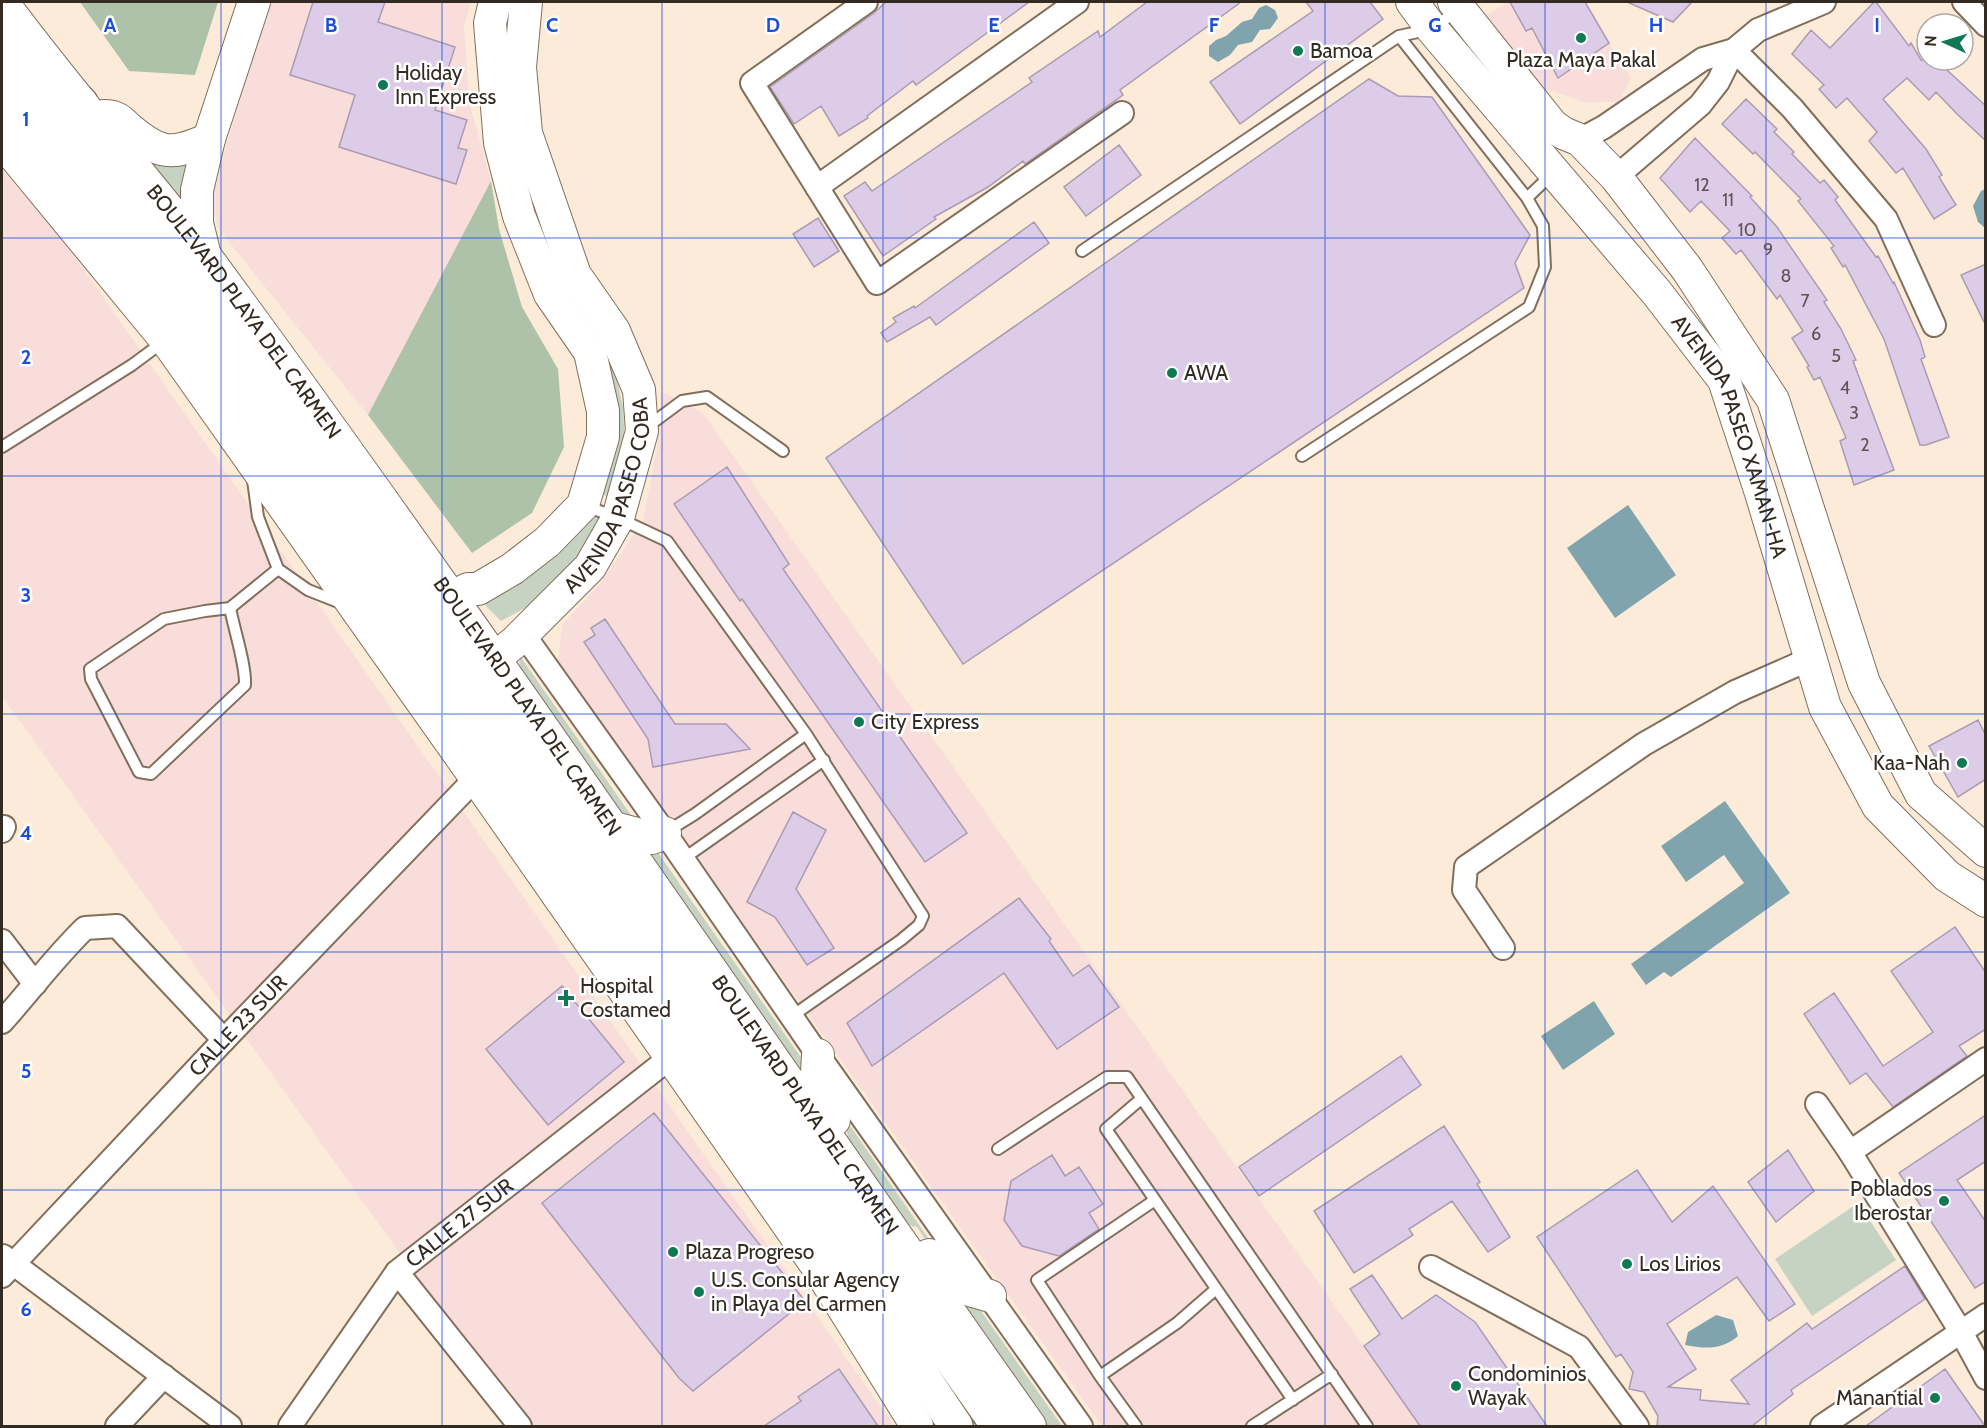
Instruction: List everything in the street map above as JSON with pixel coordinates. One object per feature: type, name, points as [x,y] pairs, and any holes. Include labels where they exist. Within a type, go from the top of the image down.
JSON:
[{"type":"highway","points":[[2,34],[87,109]]},
{"type":"highway","points":[[2,56],[171,257],[387,555],[998,1426]]},
{"type":"highway","points":[[2,99],[138,261],[253,415],[853,1272],[956,1426]]},
{"type":"main road","name":"BOULEVARD PLAYA DEL CARMEN","points":[[2,2],[205,256],[452,597],[505,650],[610,827],[886,1224],[1030,1426]]},
{"type":"main road","points":[[205,256],[197,223],[197,190],[210,140],[254,2]]},
{"type":"main road","name":"AVENIDA PASEO COBA","points":[[452,597],[468,589],[478,589],[512,569],[547,542],[583,505],[603,437],[603,411],[590,351],[550,294],[519,216],[500,143],[490,23],[495,2]]},
{"type":"main road","name":"AVENIDA PASEO COBA","points":[[505,650],[590,567],[618,518],[642,431],[639,390],[614,331],[575,275],[526,133],[520,67],[525,2]]},
{"type":"main road","name":"AVENIDA PASEO XAMAN-HA","points":[[1412,2],[1432,29],[1657,293],[1724,380],[1761,493],[1825,707],[1878,806],[1947,876],[1986,901]]},
{"type":"main road","name":"AVENIDA PASEO XAMAN-HA","points":[[1457,5],[1552,124],[1563,133],[1580,140],[1616,177],[1687,268],[1773,400],[1863,683],[1921,794],[1986,851]]},
{"type":"main road","points":[[87,109],[115,116],[146,143],[171,152],[186,150],[210,140]]},
{"type":"main road","points":[[2,141],[165,340],[251,460],[819,1269],[917,1426]]},
{"type":"main road","points":[[519,216],[536,210],[556,218]]},
{"type":"main road","points":[[1657,293],[1687,268]]},
{"type":"main road","points":[[610,827],[652,838],[665,833]]},
{"type":"main road","points":[[818,1055],[816,1091],[837,1125],[838,1153]]},
{"type":"main road","points":[[886,1224],[914,1235],[950,1284],[990,1296]]},
{"type":"street","points":[[866,2],[752,83],[877,283],[1122,112]]},
{"type":"street","points":[[817,187],[1077,2]]},
{"type":"street","points":[[1580,140],[1604,127],[1703,59],[1734,50],[1758,30],[1824,2]]},
{"type":"street","points":[[1964,2],[1986,25]]},
{"type":"street","points":[[1616,177],[1700,105],[1718,82],[1734,50]]},
{"type":"street","points":[[1734,50],[1792,108],[1887,219],[1934,325]]},
{"type":"street","points":[[505,650],[529,642],[665,833],[818,1055],[1082,1426]]},
{"type":"street","points":[[1503,948],[1464,890],[1466,867],[1644,744],[1735,692],[1810,658]]},
{"type":"street","name":"CALLE 23 SUR","points":[[5,1265],[476,778]]},
{"type":"street","points":[[2,1022],[85,928],[117,926],[224,1040]]},
{"type":"street","points":[[2,941],[35,984]]},
{"type":"street","name":"CALLE 27 SUR","points":[[290,1426],[397,1272],[671,1057]]},
{"type":"street","points":[[1850,1152],[1986,1059]]},
{"type":"street","points":[[1817,1104],[1850,1152],[1961,1332],[1986,1378]]},
{"type":"street","points":[[5,1265],[164,1376],[230,1426]]},
{"type":"street","points":[[1431,1267],[1579,1347],[1637,1426]]},
{"type":"street","points":[[397,1272],[520,1426]]},
{"type":"street","points":[[1822,1426],[1986,1315]]},
{"type":"street","points":[[117,1426],[164,1376]]},
{"type":"lane","points":[[1082,251],[1398,36],[1432,29],[1457,5]]},
{"type":"lane","points":[[1302,456],[1529,307],[1545,267],[1543,226],[1527,198],[1398,36]]},
{"type":"lane","points":[[1527,198],[1554,172]]},
{"type":"lane","points":[[2,447],[132,364],[165,340]]},
{"type":"lane","points":[[642,431],[682,402],[707,397],[783,451]]},
{"type":"lane","points":[[251,460],[258,518],[278,569],[308,590],[355,609]]},
{"type":"lane","points":[[583,505],[618,518],[667,541],[824,760],[923,916],[919,924],[901,940],[792,1016]]},
{"type":"lane","points":[[230,608],[241,661],[246,672],[245,685],[152,774],[139,772],[91,679],[90,669],[164,619],[230,608],[278,569]]},
{"type":"lane","points":[[665,833],[806,734]]},
{"type":"lane","points":[[683,859],[824,760]]},
{"type":"lane","points":[[998,1149],[1107,1077],[1127,1077],[1367,1426]]},
{"type":"lane","points":[[1142,1099],[1106,1129],[1293,1400]]},
{"type":"lane","points":[[1136,1426],[1037,1281],[1155,1200]]},
{"type":"lane","points":[[1100,1376],[1177,1323],[1216,1289]]},
{"type":"lane","points":[[1252,1426],[1332,1374]]},
{"type":"shaded area","points":[[271,2],[471,2],[464,26],[469,102],[491,181],[368,415],[218,228],[213,207],[214,189]]},
{"type":"shaded area","points":[[1508,2],[1585,2],[1631,78],[1619,101],[1587,103],[1543,88],[1486,15]]},
{"type":"shaded area","points":[[2,170],[63,240],[894,1426],[523,1426],[2,696]]},
{"type":"shaded area","points":[[662,392],[702,412],[1420,1426],[1102,1426],[558,664],[562,625],[600,584],[643,521],[657,449]]},
{"type":"green space","points":[[80,2],[218,2],[195,75],[129,71]]},
{"type":"green space","points":[[154,160],[192,165],[186,206],[151,165]]},
{"type":"green space","points":[[491,181],[499,229],[522,307],[558,369],[564,447],[532,513],[472,553],[368,415]]},
{"type":"green space","points":[[586,314],[611,355],[623,407],[625,448],[613,497],[603,495],[613,455],[584,319]]},
{"type":"green space","points":[[588,514],[599,516],[605,526],[545,597],[501,621],[486,606],[486,600]]},
{"type":"green space","points":[[520,656],[638,825],[619,821],[519,671]]},
{"type":"green space","points":[[633,842],[654,847],[807,1066],[807,1087]]},
{"type":"green space","points":[[825,1090],[956,1278],[947,1272],[917,1227],[903,1224],[848,1144],[847,1128]]},
{"type":"green space","points":[[1858,1203],[1896,1260],[1812,1316],[1775,1259]]},
{"type":"green space","points":[[952,1294],[974,1301],[1062,1426],[1045,1426]]},
{"type":"water","points":[[1266,5],[1275,10],[1278,18],[1270,29],[1260,30],[1252,42],[1238,45],[1230,55],[1218,62],[1209,56],[1209,46],[1226,36],[1242,22],[1252,19],[1259,8]]},
{"type":"water","points":[[1986,189],[1985,228],[1978,222],[1973,206],[1981,191]]},
{"type":"water","points":[[1628,505],[1676,575],[1615,618],[1567,548]]},
{"type":"water","points":[[1725,801],[1790,893],[1671,977],[1664,972],[1646,985],[1631,964],[1744,883],[1724,855],[1686,882],[1661,846]]},
{"type":"water","points":[[1594,1001],[1615,1034],[1563,1070],[1541,1036]]},
{"type":"water","points":[[1716,1315],[1733,1320],[1738,1336],[1719,1346],[1685,1345],[1688,1332]]},
{"type":"building","name":"Holiday Inn Express","points":[[313,2],[385,2],[378,22],[455,47],[435,110],[467,120],[458,148],[467,150],[456,184],[339,147],[355,95],[290,75]]},
{"type":"building","points":[[886,2],[1029,2],[916,85],[913,81],[867,116],[868,118],[839,136],[821,106],[794,124],[770,87]]},
{"type":"building","points":[[1147,2],[1241,2],[1120,90],[1123,95],[1025,164],[1023,161],[988,187],[934,217],[936,219],[883,256],[844,196],[865,182],[872,191],[1032,82],[1029,78],[1098,31],[1100,37]]},
{"type":"building","name":"Bamoa","points":[[1306,2],[1370,2],[1383,19],[1240,124],[1210,82],[1313,11]]},
{"type":"building","name":"Plaza Maya Pakal","points":[[1510,2],[1585,2],[1609,43],[1558,78],[1532,28],[1526,31]]},
{"type":"building","points":[[1627,2],[1692,2],[1673,22]]},
{"type":"building","points":[[1876,2],[1909,46],[1911,43],[1915,50],[1915,72],[1949,72],[1986,106],[1986,141],[1936,92],[1929,100],[1907,78],[1883,99],[1926,149],[1942,175],[1939,177],[1956,205],[1934,219],[1903,168],[1896,173],[1869,141],[1877,132],[1847,98],[1836,108],[1819,89],[1824,85],[1792,54],[1811,30],[1830,48]]},
{"type":"building","name":"AWA","points":[[1369,79],[1398,96],[1432,97],[1530,235],[1515,263],[1524,288],[963,664],[826,458]]},
{"type":"building","points":[[1746,99],[1777,129],[1774,132],[1794,152],[1792,154],[1820,183],[1824,180],[1838,197],[1835,200],[1876,257],[1878,256],[1894,282],[1920,340],[1925,357],[1921,359],[1949,437],[1920,445],[1884,339],[1845,265],[1843,267],[1831,248],[1834,246],[1798,201],[1801,199],[1755,152],[1753,154],[1722,124]]},
{"type":"building","points":[[1695,138],[1752,196],[1750,197],[1777,227],[1827,300],[1824,302],[1841,329],[1856,360],[1853,361],[1894,470],[1854,485],[1840,441],[1846,438],[1820,377],[1814,380],[1807,367],[1809,366],[1792,338],[1803,331],[1780,295],[1777,299],[1741,250],[1736,254],[1722,238],[1730,231],[1701,201],[1690,212],[1660,178]]},
{"type":"building","points":[[1119,145],[1141,175],[1086,216],[1064,187]]},
{"type":"building","points":[[818,218],[839,251],[814,267],[793,234]]},
{"type":"building","points":[[1034,222],[1049,243],[936,325],[930,317],[887,342],[881,333],[896,322],[893,318],[914,306],[915,308]]},
{"type":"building","points":[[1986,264],[1986,326],[1961,275]]},
{"type":"building","name":"City Express","points":[[727,467],[789,564],[783,569],[967,833],[925,862],[674,504]]},
{"type":"building","points":[[605,619],[675,724],[726,724],[750,749],[653,767],[648,739],[584,642],[595,635],[591,628]]},
{"type":"building","name":"Kaa-Nah","points":[[1978,720],[1986,736],[1986,779],[1958,797],[1929,746]]},
{"type":"building","points":[[793,812],[826,830],[796,889],[834,948],[807,965],[775,917],[747,902]]},
{"type":"building","points":[[1019,898],[1051,939],[1049,941],[1073,976],[1089,965],[1119,1007],[1057,1049],[1004,973],[872,1066],[847,1023]]},
{"type":"building","points":[[1955,927],[1986,973],[1986,1029],[1959,1046],[1967,1056],[1893,1107],[1866,1073],[1850,1084],[1804,1014],[1834,993],[1883,1066],[1933,1032],[1891,971]]},
{"type":"building","points":[[562,986],[624,1062],[548,1125],[486,1049]]},
{"type":"building","points":[[1401,1056],[1421,1085],[1259,1196],[1239,1167]]},
{"type":"building","name":"Plaza Progreso","points":[[654,1113],[805,1301],[693,1391],[679,1378],[542,1203]]},
{"type":"building","name":"Poblados Iberostar","points":[[1986,1115],[1986,1161],[1957,1180],[1986,1222],[1986,1281],[1975,1288],[1899,1173]]},
{"type":"building","points":[[1444,1126],[1480,1182],[1477,1184],[1510,1237],[1488,1252],[1452,1201],[1409,1229],[1413,1235],[1354,1273],[1314,1211]]},
{"type":"building","points":[[1788,1150],[1814,1191],[1776,1222],[1748,1182]]},
{"type":"building","points":[[1052,1155],[1065,1176],[1079,1167],[1103,1204],[1089,1213],[1099,1229],[1059,1256],[1022,1246],[1004,1220],[1011,1181]]},
{"type":"building","points":[[1637,1170],[1672,1222],[1713,1186],[1795,1304],[1769,1321],[1737,1277],[1667,1324],[1696,1369],[1668,1387],[1701,1390],[1700,1400],[1749,1404],[1731,1380],[1807,1323],[1812,1329],[1905,1266],[1925,1299],[1791,1390],[1793,1394],[1752,1426],[1657,1426],[1658,1416],[1644,1392],[1629,1389],[1633,1372],[1621,1354],[1616,1357],[1537,1237]]},
{"type":"building","name":"Condominios Wayak","points":[[1372,1275],[1402,1319],[1436,1295],[1475,1322],[1547,1426],[1420,1426],[1364,1346],[1380,1334],[1350,1289]]},
{"type":"building","points":[[839,1369],[878,1426],[764,1426],[801,1401],[798,1397]]},
{"type":"building","name":"Manantial","points":[[1945,1369],[1985,1426],[1866,1426]]},
{"type":"place","name":"Plaza Maya Pakal","points":[[1581,38]]},
{"type":"place","name":"Bamoa","points":[[1298,51]]},
{"type":"place","name":"Holiday Inn Express","points":[[383,85]]},
{"type":"place","name":"AWA","points":[[1172,373]]},
{"type":"place","name":"City Express","points":[[859,722]]},
{"type":"place","name":"Kaa-Nah","points":[[1962,763]]},
{"type":"place","name":"Hospital Costamed","points":[[566,998]]},
{"type":"place","name":"Poblados Iberostar","points":[[1944,1201]]},
{"type":"place","name":"Plaza Progreso","points":[[673,1252]]},
{"type":"place","name":"Los Lirios","points":[[1627,1264]]},
{"type":"place","name":"U.S. Consular Agency in Playa del Carmen","points":[[699,1292]]},
{"type":"place","name":"Condominios Wayak","points":[[1456,1386]]},
{"type":"place","name":"Manantial","points":[[1935,1398]]}]
